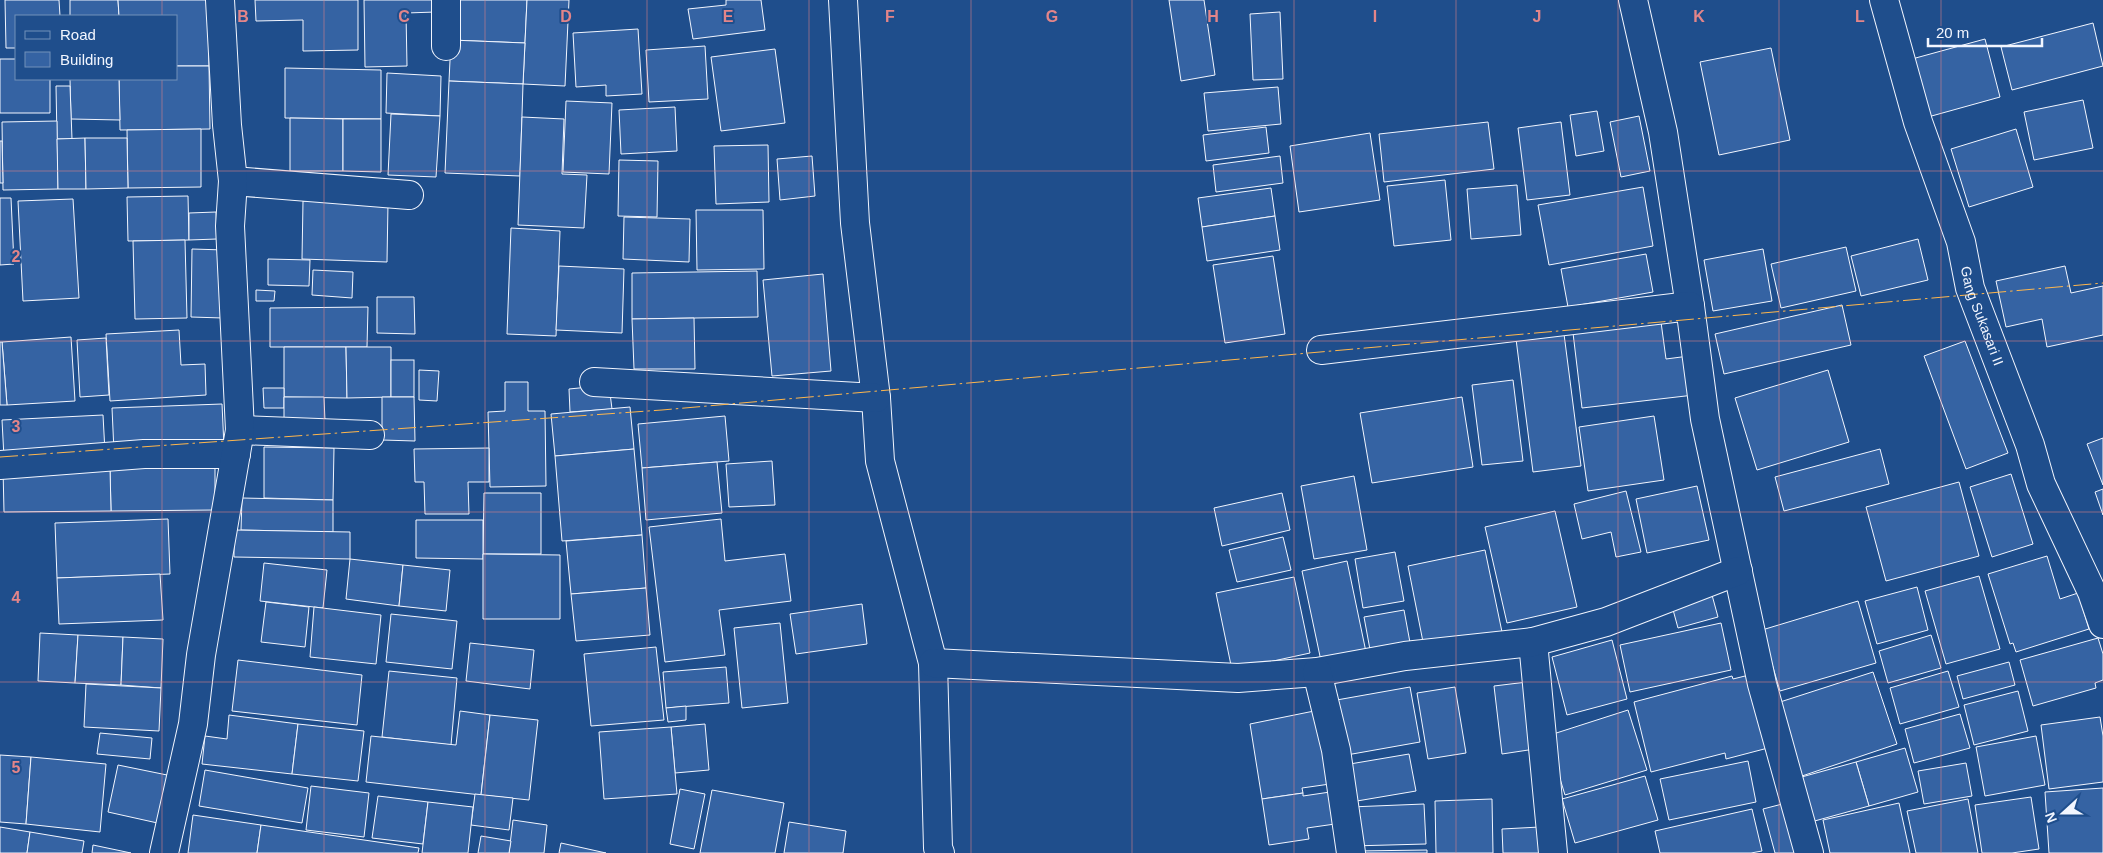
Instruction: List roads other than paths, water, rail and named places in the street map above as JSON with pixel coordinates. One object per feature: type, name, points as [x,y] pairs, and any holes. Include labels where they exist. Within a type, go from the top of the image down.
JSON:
[{"type":"street","points":[[164,853],[193,724],[201,655],[238,442],[230,226],[233,181],[226,125],[220,0]]},
{"type":"street","points":[[446,0],[446,46]]},
{"type":"street","points":[[843,0],[854,223],[876,398],[880,461],[933,663],[938,848],[940,853]]},
{"type":"street","points":[[1632,0],[1663,132],[1690,306],[1705,419],[1762,684],[1809,853]]},
{"type":"street","name":"Gang Sukasari II","points":[[1884,0],[1918,122],[1961,242],[1970,288],[2030,445],[2041,484],[2092,592],[2103,624]]},
{"type":"street","points":[[233,181],[408,195]]},
{"type":"street","points":[[1321,350],[1690,306]]},
{"type":"street","points":[[594,382],[876,398]]},
{"type":"street","points":[[0,464],[144,454],[238,442],[370,435]]},
{"type":"street","points":[[933,663],[1238,678],[1317,672],[1405,656],[1533,642],[1606,622],[1738,571]]},
{"type":"street","points":[[1533,642],[1553,853]]},
{"type":"street","points":[[1317,672],[1336,750],[1352,853]]}]
